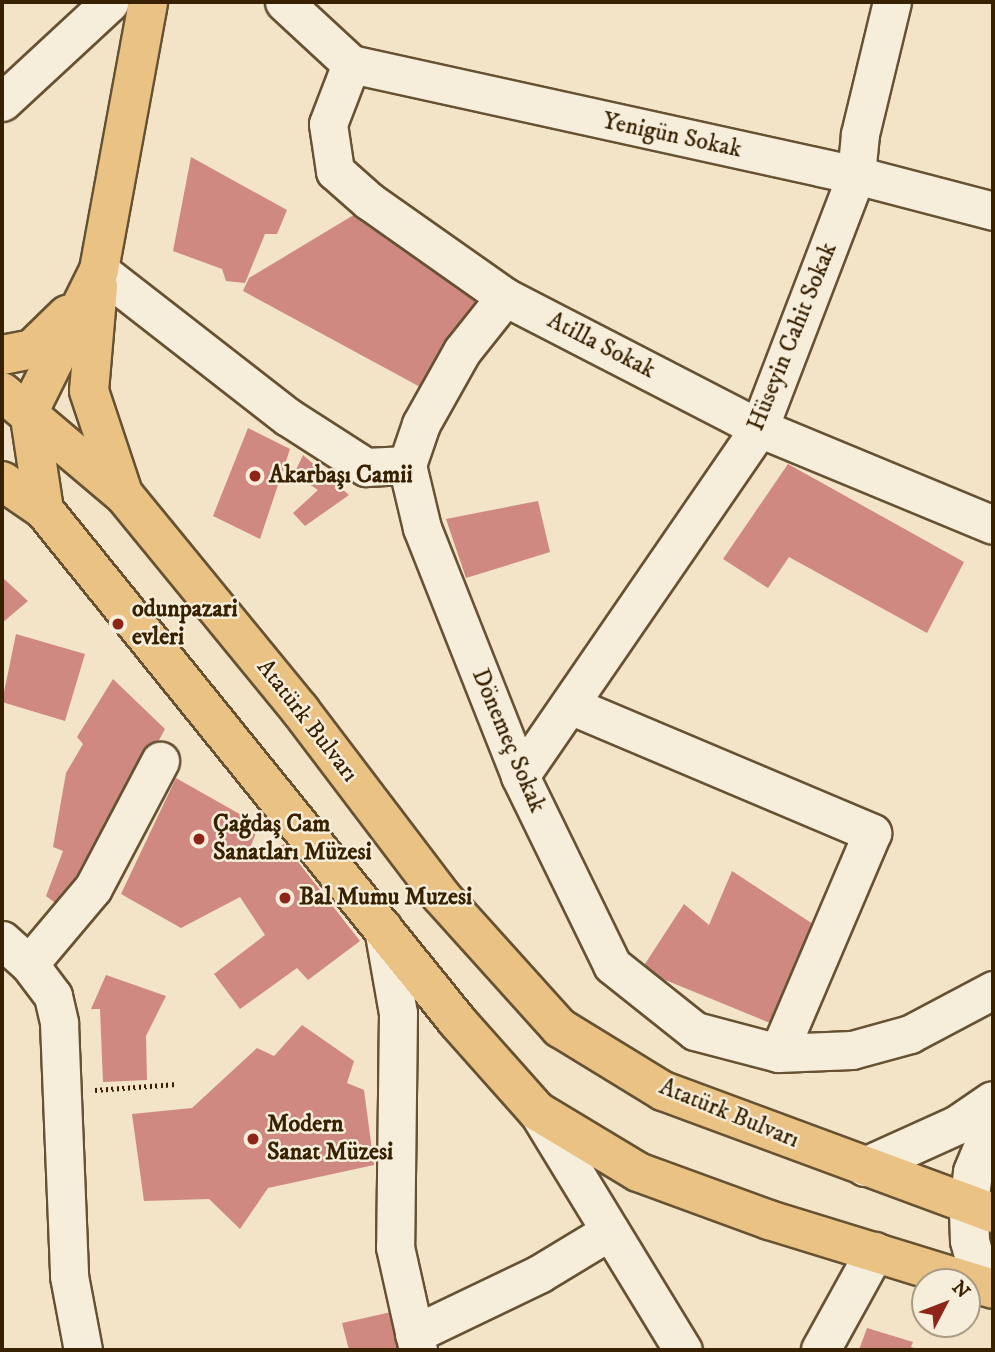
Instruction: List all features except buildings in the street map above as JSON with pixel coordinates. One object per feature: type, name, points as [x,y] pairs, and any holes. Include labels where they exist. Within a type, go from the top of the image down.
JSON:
[{"type":"main road","points":[[124,495],[89,391],[99,270],[145,16]]},
{"type":"main road","points":[[2,355],[32,349],[58,327],[99,270]]},
{"type":"main road","points":[[44,510],[16,402],[99,270]]},
{"type":"main road","name":"Atatürk Bulvarı","points":[[16,402],[124,495],[300,710],[441,895],[561,1028],[663,1091],[981,1209]]},
{"type":"main road","points":[[2,481],[44,510],[457,1021],[537,1111],[638,1172],[769,1220],[988,1288]]},
{"type":"main road","points":[[865,1167],[958,1125],[993,1101]]},
{"type":"main road","points":[[988,1288],[970,1241],[981,1209],[973,1172],[993,1124]]},
{"type":"main road","points":[[821,1350],[875,1252]]},
{"type":"street","points":[[2,102],[110,2],[145,16]]},
{"type":"street","points":[[284,2],[351,64]]},
{"type":"street","name":"Hüseyin Cahit Sokak","points":[[520,776],[572,706],[759,428],[856,175],[860,134],[892,2]]},
{"type":"street","name":"Yenigün Sokak","points":[[351,64],[856,175],[993,211]]},
{"type":"street","name":"Atilla Sokak","points":[[351,64],[328,124],[335,171],[369,201],[505,297],[759,428],[993,525]]},
{"type":"street","points":[[99,270],[288,417],[366,467],[407,465],[421,424],[462,351],[505,297]]},
{"type":"street","name":"Dönemeç Sokak","points":[[407,465],[422,528],[520,776],[612,965],[695,1031],[778,1053],[852,1050],[910,1034],[993,990]]},
{"type":"street","points":[[572,706],[872,833],[778,1053]]},
{"type":"street","points":[[83,1350],[69,1276],[59,1092],[59,1023],[53,996],[10,951],[93,888],[160,761]]},
{"type":"street","points":[[383,928],[398,1013],[395,1247],[416,1342],[610,1231]]},
{"type":"street","points":[[537,1111],[683,1350]]},
{"type":"path","points":[[59,1092],[177,1084]]},
{"type":"place","name":"Akarbaşı Camii","points":[[255,476]]},
{"type":"place","name":"odunpazari evleri","points":[[118,624]]},
{"type":"place","name":"Çağdaş Cam Sanatları Müzesi","points":[[199,839]]},
{"type":"place","name":"Bal Mumu Muzesi","points":[[285,898]]},
{"type":"place","name":"Modern Sanat Müzesi","points":[[253,1139]]}]
